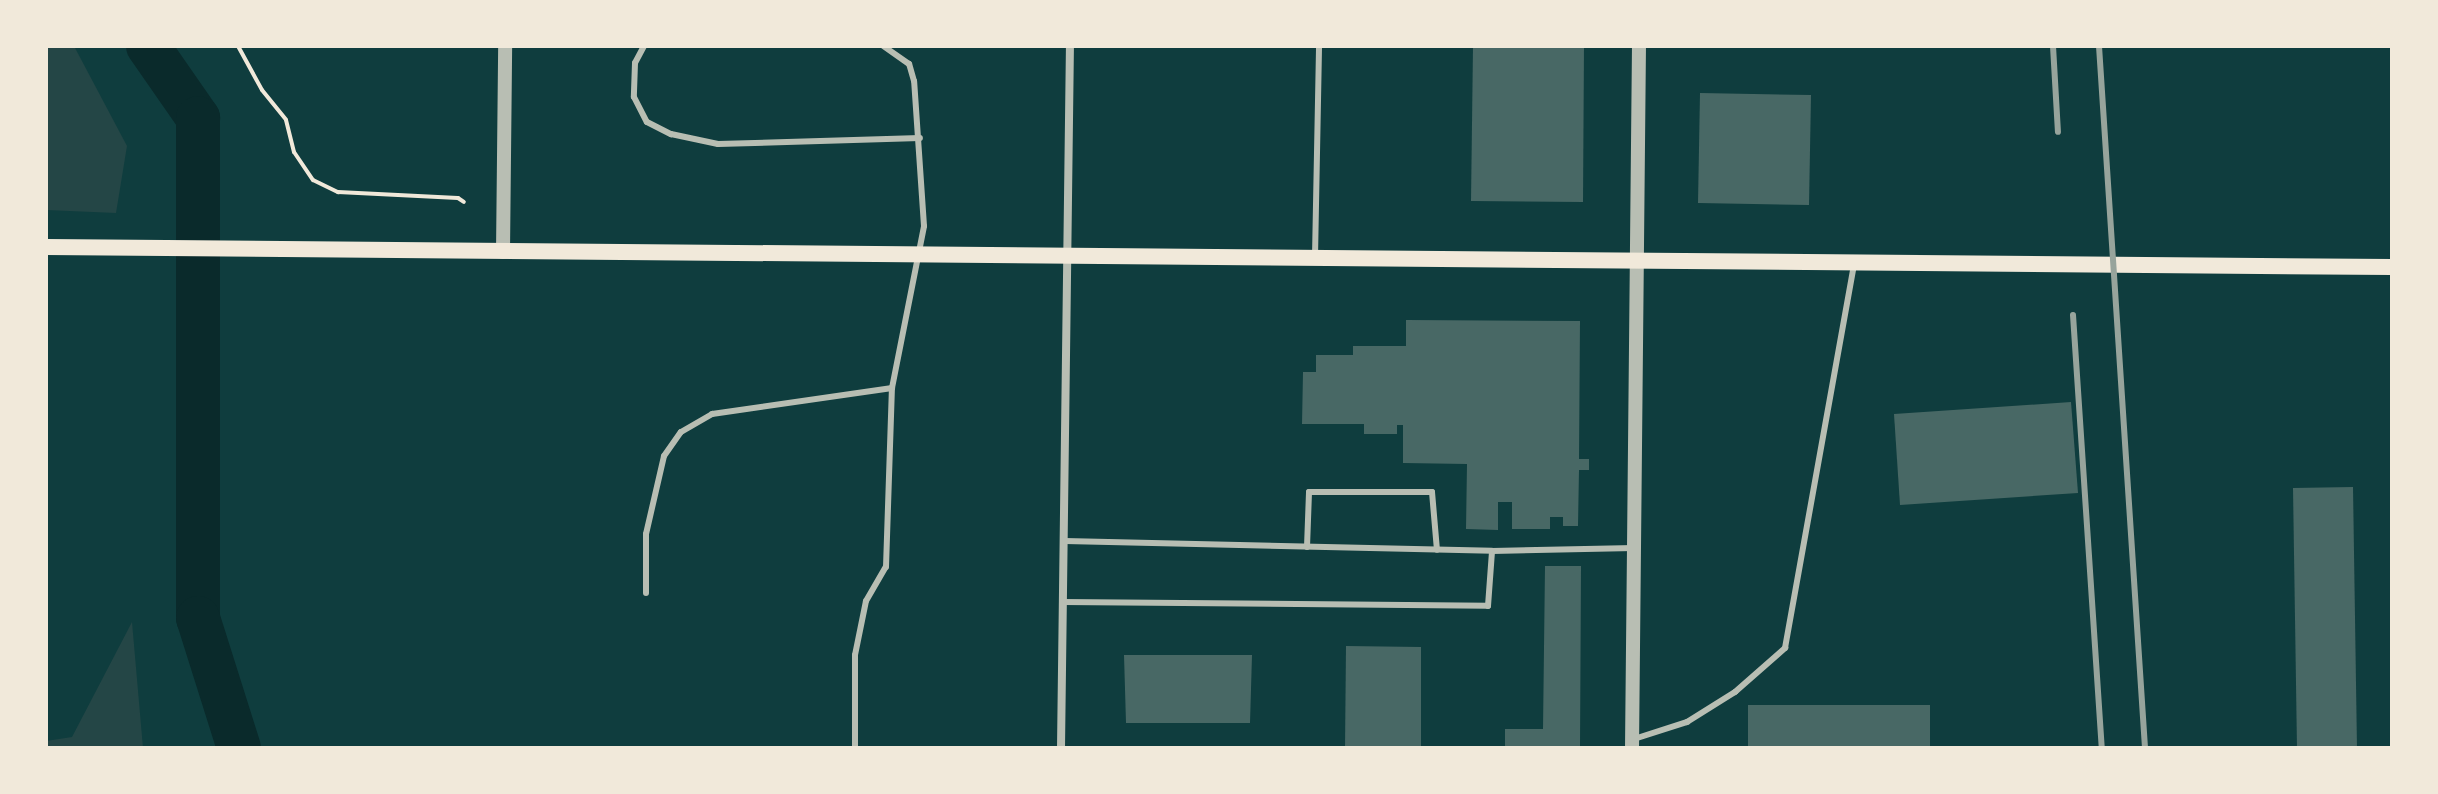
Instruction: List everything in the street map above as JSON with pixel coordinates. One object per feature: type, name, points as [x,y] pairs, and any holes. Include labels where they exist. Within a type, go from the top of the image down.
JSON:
[{"type":"main road","points":[[46,247],[1854,260],[2392,267]]},
{"type":"street","points":[[503,252],[505,46]]},
{"type":"street","points":[[1061,748],[1070,46]]},
{"type":"street","points":[[1632,744],[1639,46]]},
{"type":"lane","points":[[644,46],[635,63],[634,97],[647,122],[671,134],[718,144],[920,138]]},
{"type":"lane","points":[[855,748],[855,655],[866,601],[886,567],[892,388],[924,226],[920,138],[909,64],[883,46]]},
{"type":"lane","points":[[1315,257],[1319,46]]},
{"type":"lane","points":[[1632,744],[1687,722],[1735,692],[1785,648],[1854,260]]},
{"type":"lane","points":[[646,593],[646,534],[664,456],[681,432],[712,414],[892,388]]},
{"type":"lane","points":[[1307,547],[1309,492],[1432,492],[1437,550]]},
{"type":"lane","points":[[1065,541],[1492,551],[1634,548]]},
{"type":"lane","points":[[1063,602],[1488,606],[1492,551]]},
{"type":"path","points":[[238,46],[262,90],[286,120],[294,152],[313,180],[338,192],[464,202]]},
{"type":"shaded area","points":[[46,46],[74,46],[127,146],[116,213],[46,210]]},
{"type":"shaded area","points":[[132,622],[143,748],[46,748],[46,741],[72,737]]},
{"type":"building","points":[[1473,46],[1584,46],[1583,202],[1471,201]]},
{"type":"building","points":[[1700,93],[1811,95],[1809,205],[1698,203]]},
{"type":"building","points":[[1406,320],[1580,321],[1579,459],[1589,459],[1589,470],[1579,470],[1578,526],[1563,526],[1563,517],[1550,517],[1550,529],[1512,529],[1512,502],[1498,502],[1498,530],[1466,529],[1467,464],[1403,463],[1403,425],[1397,425],[1397,434],[1364,434],[1364,424],[1302,424],[1303,372],[1316,372],[1316,355],[1353,355],[1353,346],[1406,346]]},
{"type":"building","points":[[2071,402],[2078,493],[1900,505],[1894,414]]},
{"type":"building","points":[[2353,487],[2357,748],[2297,748],[2293,488]]},
{"type":"building","points":[[1545,566],[1581,566],[1580,748],[1505,748],[1505,729],[1543,729]]},
{"type":"building","points":[[1346,646],[1421,647],[1421,748],[1345,748]]},
{"type":"building","points":[[1124,655],[1252,655],[1250,723],[1126,723]]},
{"type":"building","points":[[1748,705],[1930,705],[1930,748],[1748,748]]},
{"type":"waterway","points":[[148,46],[198,118],[198,618],[239,748]]},
{"type":"railway","points":[[2053,46],[2058,132]]},
{"type":"railway","points":[[2099,46],[2145,748]]},
{"type":"railway","points":[[2073,315],[2102,748]]}]
